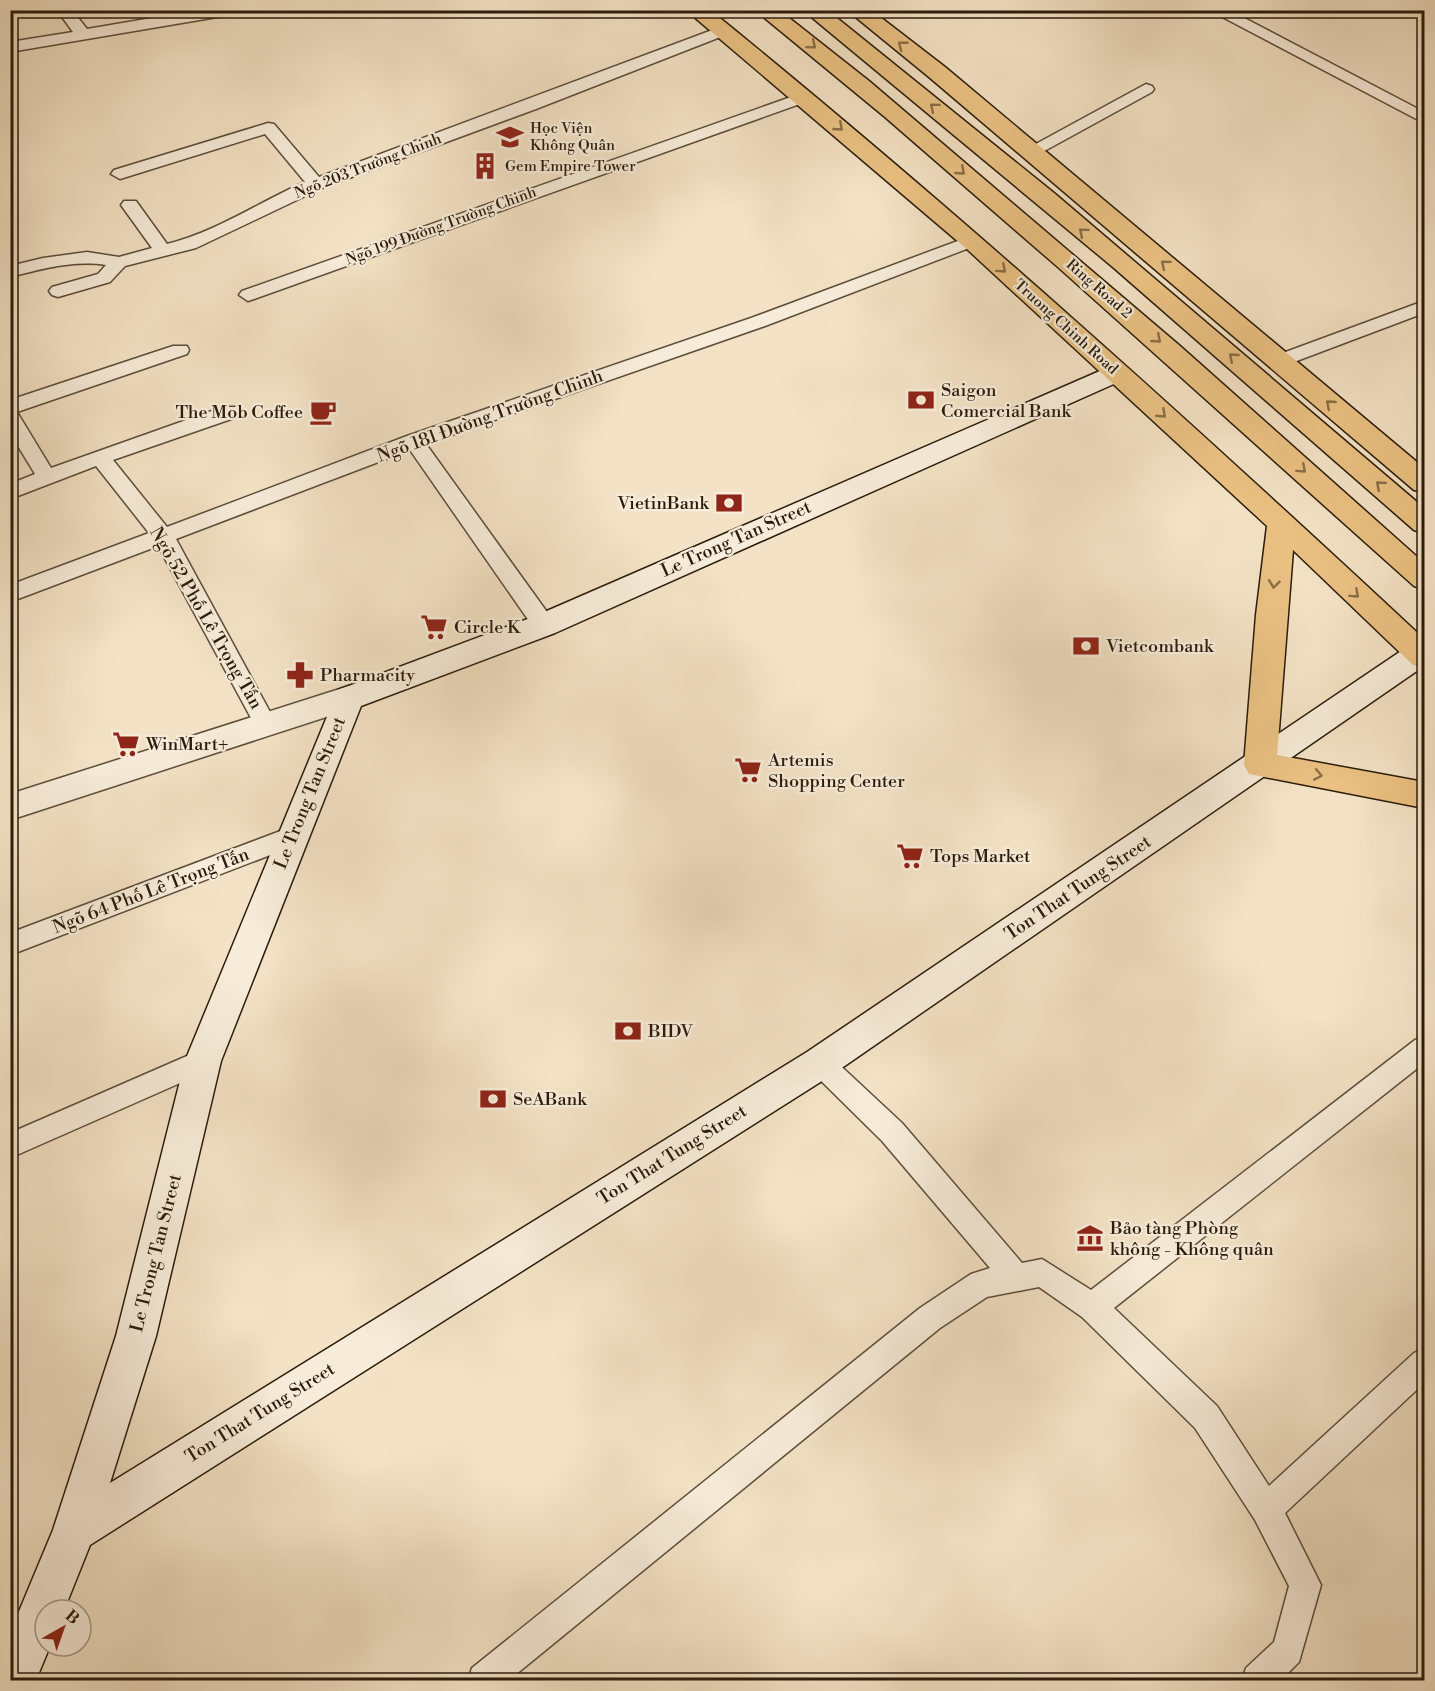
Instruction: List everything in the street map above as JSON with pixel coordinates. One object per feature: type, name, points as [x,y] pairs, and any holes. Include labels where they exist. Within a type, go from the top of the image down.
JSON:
[{"type":"main road","name":"Truong Chinh Road","points":[[696,10],[805,97],[971,241],[1423,654]]},
{"type":"main road","name":"Ring Road 2","points":[[765,10],[922,137],[1182,360],[1425,579]]},
{"type":"main road","name":"Ring Road 2","points":[[813,10],[891,72],[1207,335],[1425,524]]},
{"type":"main road","points":[[857,10],[937,72],[1279,361],[1419,474]]},
{"type":"main road","name":"Le Trong Tan Street","points":[[14,1680],[74,1530],[136,1336],[203,1061],[291,837],[349,698],[544,625],[1116,373]]},
{"type":"main road","points":[[1281,526],[1271,615],[1260,765],[1425,795]]},
{"type":"main road","name":"Ton That Tung Street","points":[[74,1530],[820,1063],[1423,654]]},
{"type":"main road","points":[[10,807],[349,698]]},
{"type":"lane","points":[[64,10],[83,34]]},
{"type":"lane","points":[[10,47],[229,10]]},
{"type":"lane","points":[[1216,10],[1425,118]]},
{"type":"lane","name":"Ngõ 203 Trường Chinh","points":[[10,272],[43,263],[87,257],[119,262],[190,244],[226,228],[257,210],[316,184],[530,106],[723,31]]},
{"type":"lane","points":[[1031,151],[1146,89]]},
{"type":"lane","name":"Ngõ 199 Đường Trường Chinh","points":[[248,295],[805,97]]},
{"type":"lane","points":[[120,174],[268,128],[316,184]]},
{"type":"lane","points":[[130,206],[162,250]]},
{"type":"lane","name":"Ngõ 181 Đường Trường Chinh","points":[[10,594],[414,441],[758,322],[971,241]]},
{"type":"lane","points":[[58,291],[104,278],[119,262]]},
{"type":"lane","points":[[1279,361],[1425,307]]},
{"type":"lane","points":[[10,406],[180,350]]},
{"type":"lane","points":[[10,492],[100,457],[230,412]]},
{"type":"lane","points":[[10,416],[47,477]]},
{"type":"lane","points":[[414,441],[544,625]]},
{"type":"lane","name":"Ngõ 52 Phố Lê Trọng Tấn","points":[[100,457],[164,537],[266,723]]},
{"type":"lane","name":"Ngõ 64 Phố Lê Trọng Tấn","points":[[10,944],[291,837]]},
{"type":"lane","points":[[1092,1306],[1425,1048]]},
{"type":"lane","points":[[10,1146],[203,1061]]},
{"type":"lane","points":[[820,1063],[892,1132],[1016,1277]]},
{"type":"lane","points":[[484,1680],[930,1318],[981,1284],[1042,1273],[1092,1306],[1206,1417],[1266,1509],[1305,1585],[1287,1652],[1258,1680]]},
{"type":"lane","points":[[1266,1509],[1425,1363]]},
{"type":"place","name":"Học Viện Không Quân","points":[[510,137]]},
{"type":"place","name":"Gem Empire Tower","points":[[485,166]]},
{"type":"place","name":"Saigon Comercial Bank","points":[[921,400]]},
{"type":"place","name":"The Mob Coffee","points":[[323,412]]},
{"type":"place","name":"VietinBank","points":[[729,503]]},
{"type":"place","name":"Circle K","points":[[434,627]]},
{"type":"place","name":"Vietcombank","points":[[1086,646]]},
{"type":"place","name":"Pharmacity","points":[[300,675]]},
{"type":"place","name":"WinMart+","points":[[126,744]]},
{"type":"place","name":"Artemis Shopping Center","points":[[748,770]]},
{"type":"place","name":"Tops Market","points":[[910,856]]},
{"type":"place","name":"BIDV","points":[[628,1031]]},
{"type":"place","name":"SeABank","points":[[493,1099]]},
{"type":"place","name":"Bảo tàng Phòng không - Không quân","points":[[1090,1238]]}]
